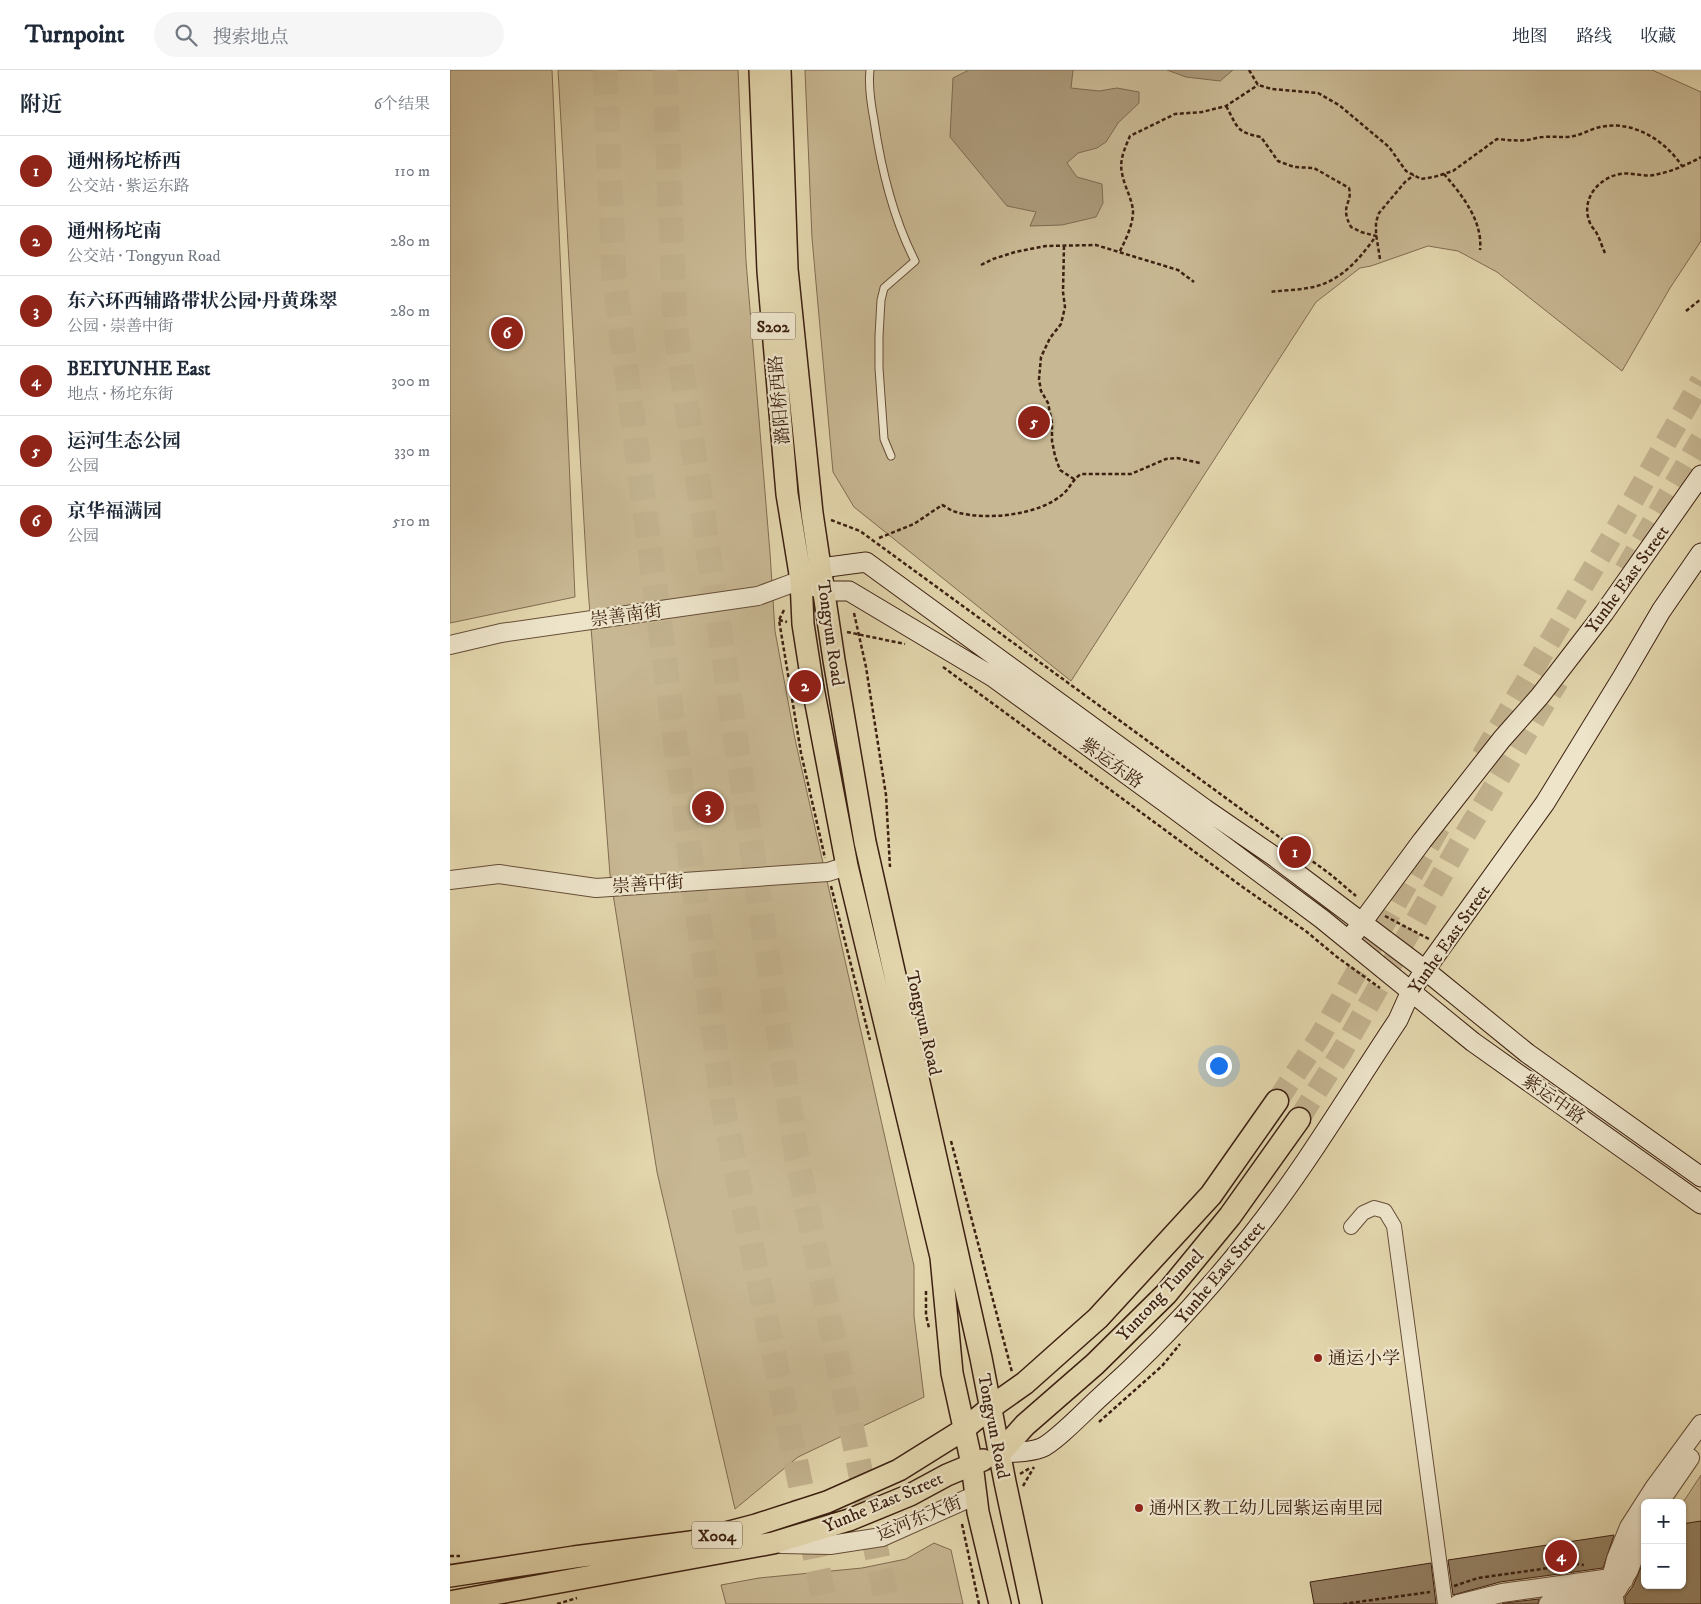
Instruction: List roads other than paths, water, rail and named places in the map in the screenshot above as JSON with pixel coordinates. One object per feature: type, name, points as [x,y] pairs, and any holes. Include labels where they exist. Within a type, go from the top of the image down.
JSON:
[{"type":"highway","name":"Yuntong Tunnel","points":[[991,1407],[1017,1388],[1098,1318],[1205,1202],[1277,1101]]},
{"type":"highway","name":"Yuntong Tunnel","points":[[1000,1453],[1025,1425],[1094,1364],[1166,1294],[1230,1216],[1299,1119]]},
{"type":"main road","name":"潞阳桥西路","points":[[760,70],[768,271],[787,494],[801,580]]},
{"type":"main road","name":"潞阳桥西路","points":[[780,70],[787,269],[812,513],[821,568]]},
{"type":"main road","name":"Yunhe East Street","points":[[1347,940],[1428,833],[1502,739],[1540,696],[1598,620],[1701,475]]},
{"type":"main road","name":"Yunhe East Street","points":[[450,1602],[773,1543],[849,1520],[910,1495],[972,1464],[1000,1453],[1043,1448],[1060,1434],[1142,1360],[1213,1284],[1279,1199],[1398,1020],[1411,991],[1425,970],[1545,803],[1661,611],[1701,553]]},
{"type":"main road","name":"紫运东路","points":[[801,580],[821,568],[866,562],[1205,809],[1367,916],[1425,970]]},
{"type":"main road","name":"Tongyun Road","points":[[821,568],[829,629],[865,842],[991,1407],[1031,1604]]},
{"type":"main road","points":[[801,580],[824,591]]},
{"type":"main road","name":"Tongyun Road","points":[[801,580],[803,624],[815,697],[837,869],[941,1257],[952,1373],[972,1464],[971,1497],[1000,1604]]},
{"type":"main road","name":"紫运东路","points":[[824,591],[849,591],[994,677],[1322,919],[1411,991]]},
{"type":"main road","name":"紫运中路","points":[[1425,970],[1527,1052],[1701,1177]]},
{"type":"main road","name":"紫运中路","points":[[1411,991],[1473,1042],[1701,1204]]},
{"type":"main road","name":"Yunhe East Street","points":[[450,1576],[691,1542],[756,1525],[836,1498],[898,1470],[963,1430],[991,1407]]},
{"type":"street","name":"崇善南街","points":[[450,645],[501,633],[758,596],[801,580]]},
{"type":"street","name":"崇善中街","points":[[450,880],[499,874],[596,888],[837,869]]},
{"type":"street","points":[[1351,1227],[1363,1213],[1374,1208],[1385,1211],[1394,1226],[1445,1604]]},
{"type":"street","points":[[1616,1589],[1616,1558],[1629,1527],[1654,1488],[1701,1424]]},
{"type":"street","points":[[1662,1499],[1701,1444]]},
{"type":"street","name":"运河东大街","points":[[773,1543],[830,1546],[882,1537],[971,1497]]},
{"type":"street","points":[[1616,1589],[1641,1536]]},
{"type":"street","points":[[1458,1604],[1502,1593],[1616,1589]]},
{"type":"street","points":[[1548,1604],[1616,1589]]},
{"type":"lane","points":[[870,70],[878,150],[900,227],[915,261],[884,288],[881,300],[879,368],[884,439],[891,456]]},
{"type":"tunnel","points":[[605,70],[614,277],[724,1112],[825,1604]]},
{"type":"tunnel","points":[[665,70],[675,324],[797,1158],[887,1604]]},
{"type":"tunnel","points":[[1482,756],[1624,516],[1701,381]]},
{"type":"tunnel","points":[[1625,570],[1701,439]]},
{"type":"tunnel","points":[[1299,1119],[1341,1053],[1460,843],[1558,681]]},
{"type":"tunnel","points":[[1277,1101],[1319,1038],[1440,826]]},
{"type":"place","name":"京华福满园","points":[[507,333]]},
{"type":"place","name":"运河生态公园","points":[[1034,422]]},
{"type":"place","name":"通州杨坨南","points":[[805,686]]},
{"type":"place","name":"东六环西辅路带状公园·丹黄珠翠","points":[[708,807]]},
{"type":"place","name":"通州杨坨桥西","points":[[1295,852]]},
{"type":"place","name":"通运小学","points":[[1318,1358]]},
{"type":"place","name":"通州区教工幼儿园紫运南里园","points":[[1139,1508]]},
{"type":"place","name":"BEIYUNHE East","points":[[1561,1556]]}]
